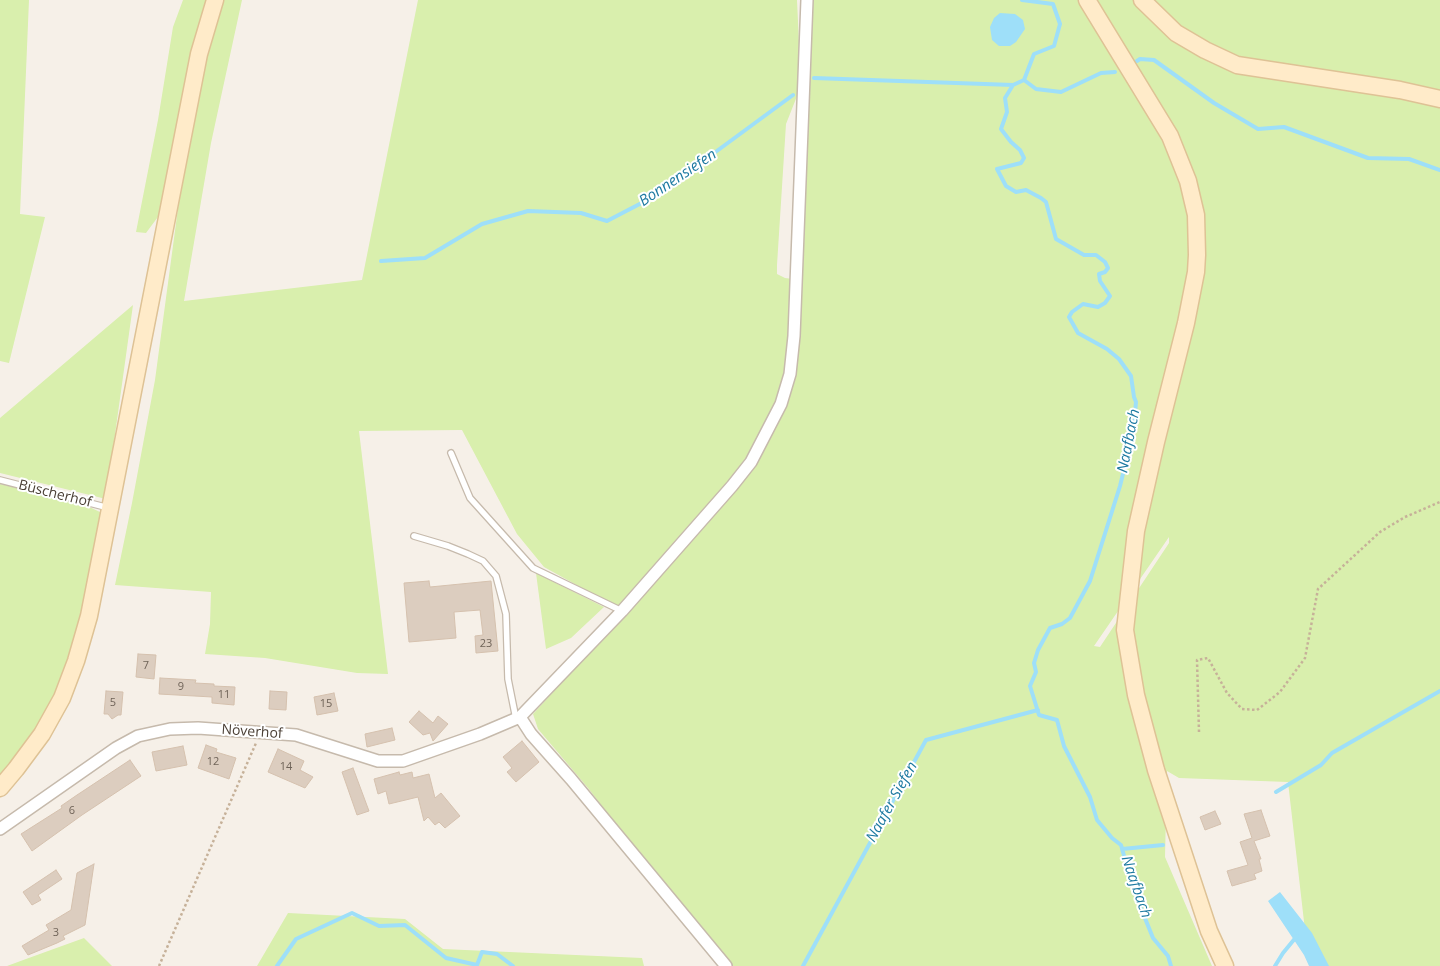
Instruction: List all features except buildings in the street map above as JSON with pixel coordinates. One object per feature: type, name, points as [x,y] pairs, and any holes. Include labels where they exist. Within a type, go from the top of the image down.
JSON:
[{"type":"main road","points":[[0,788],[42,734],[62,698],[76,661],[89,616],[199,54],[215,0]]},
{"type":"main road","points":[[1087,0],[1170,136],[1188,182],[1196,215],[1196,272],[1186,323],[1136,531],[1125,630],[1136,695],[1156,770],[1209,931],[1225,966]]},
{"type":"main road","points":[[1142,0],[1176,33],[1205,50],[1237,65],[1400,90],[1440,99]]},
{"type":"street","points":[[726,966],[518,718],[622,612],[732,486],[751,462],[781,404],[790,374],[794,336],[807,0]]},
{"type":"street","name":"Növerhof","points":[[0,829],[116,748],[138,736],[170,729],[198,728],[296,735],[378,761],[403,761],[480,734],[518,718]]},
{"type":"lane","points":[[451,453],[470,498],[533,568],[622,612]]},
{"type":"lane","name":"Büscherhof","points":[[0,480],[109,508]]},
{"type":"lane","points":[[414,536],[448,546],[483,561],[496,576],[506,614],[508,678],[518,718]]},
{"type":"path","points":[[1199,732],[1197,660],[1208,658],[1227,693],[1242,709],[1257,710],[1280,692],[1304,658],[1318,589],[1380,532],[1405,517],[1440,502]]},
{"type":"path","points":[[159,966],[254,749],[258,732]]},
{"type":"green space","points":[[0,0],[29,0],[20,214],[45,217],[9,363],[0,361]]},
{"type":"green space","points":[[183,0],[242,0],[211,143],[184,301],[362,280],[418,0],[797,0],[801,86],[786,124],[777,265],[777,274],[793,279],[786,370],[776,403],[750,455],[728,485],[620,609],[544,567],[517,534],[462,430],[359,431],[388,674],[357,673],[265,658],[205,654],[210,624],[211,592],[115,585],[155,380],[181,186],[146,233],[136,232],[158,120],[173,27]]},
{"type":"green space","points":[[812,0],[1440,0],[1440,966],[1322,966],[1306,939],[1288,782],[1179,778],[1167,771],[1165,857],[1212,966],[732,966],[648,866],[588,788],[538,729],[533,714],[734,493],[762,451],[788,398]],"holes":[[[1169,537],[1169,543],[1100,647],[1094,646]]]},
{"type":"green space","points":[[133,305],[106,499],[0,473],[0,418]]},
{"type":"green space","points":[[0,484],[81,503],[102,513],[93,573],[69,664],[48,707],[22,751],[0,777]]},
{"type":"green space","points":[[536,573],[604,607],[571,638],[546,649]]},
{"type":"green space","points":[[288,913],[405,919],[443,949],[642,958],[644,966],[257,966]]},
{"type":"green space","points":[[84,938],[112,966],[7,966],[26,959]]},
{"type":"water","points":[[1000,13],[1015,14],[1023,20],[1025,29],[1016,42],[1010,46],[999,46],[992,40],[990,27],[994,18]]},
{"type":"water","points":[[1280,892],[1312,933],[1329,966],[1309,966],[1304,955],[1268,901]]},
{"type":"waterway","name":"Naafbach","points":[[1022,0],[1053,4],[1060,24],[1054,46],[1034,54],[1024,80],[1013,85],[1005,98],[1007,112],[1001,129],[1020,150],[1024,158],[1021,163],[997,169],[1006,186],[1016,192],[1026,190],[1046,202],[1056,239],[1084,255],[1096,255],[1105,262],[1108,268],[1105,272],[1099,274],[1100,281],[1110,296],[1105,303],[1098,307],[1083,304],[1072,312],[1069,317],[1078,333],[1107,349],[1119,359],[1131,376],[1136,402],[1133,433],[1120,486],[1090,581],[1070,618],[1062,624],[1050,628],[1038,650],[1034,663],[1036,672],[1030,686],[1039,715],[1057,720],[1064,746],[1090,797],[1097,820],[1112,838],[1121,845],[1134,891],[1153,938],[1168,956],[1171,966]]},
{"type":"waterway","points":[[1137,61],[1140,59],[1154,60],[1214,103],[1258,129],[1284,127],[1368,158],[1409,159],[1440,170]]},
{"type":"waterway","points":[[1024,80],[1036,89],[1061,92],[1101,73],[1115,72]]},
{"type":"waterway","name":"Bonnensiefen","points":[[814,78],[1013,85]]},
{"type":"waterway","name":"Bonnensiefen","points":[[381,261],[425,258],[482,224],[528,211],[581,213],[607,221],[657,195],[793,95]]},
{"type":"waterway","points":[[1276,792],[1321,765],[1332,753],[1440,691]]},
{"type":"waterway","name":"Naafer Siefen","points":[[803,966],[926,740],[1038,710]]},
{"type":"waterway","points":[[1122,849],[1163,845]]},
{"type":"waterway","points":[[277,966],[296,939],[352,913],[379,926],[405,925],[446,958],[477,965],[482,952],[497,954],[513,966]]},
{"type":"waterway","points":[[1275,966],[1297,936]]}]
